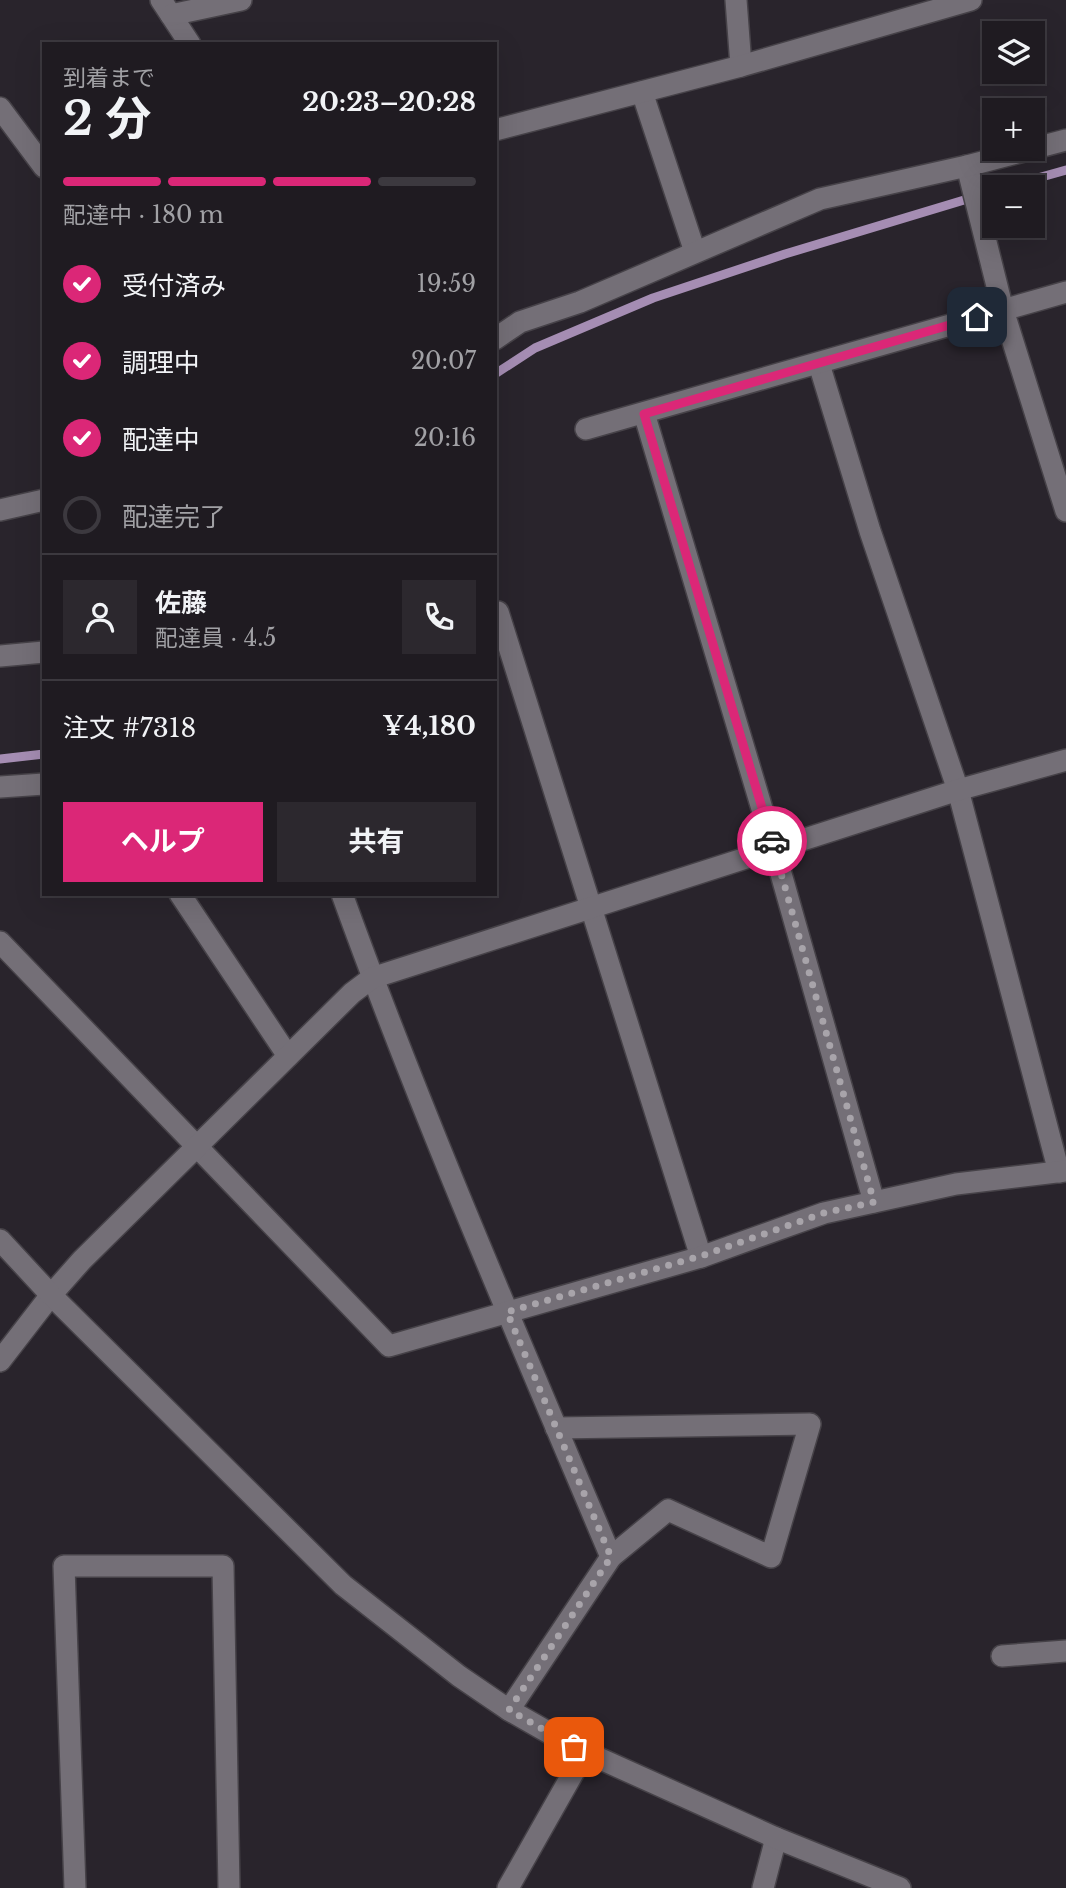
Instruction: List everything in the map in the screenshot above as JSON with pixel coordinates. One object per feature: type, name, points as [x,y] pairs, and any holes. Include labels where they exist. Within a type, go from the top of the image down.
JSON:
[{"type":"street","points":[[189,42],[166,8],[241,0]]},
{"type":"street","points":[[736,0],[741,66]]},
{"type":"street","points":[[497,129],[741,66],[935,6],[971,0]]},
{"type":"street","points":[[642,92],[695,252]]},
{"type":"street","points":[[0,108],[42,164]]},
{"type":"street","points":[[497,338],[520,322],[580,302],[820,199],[969,171],[1066,140]]},
{"type":"street","points":[[969,171],[1003,310],[1066,511]]},
{"type":"street","points":[[586,429],[1066,292]]},
{"type":"street","points":[[0,942],[389,1346],[701,1256],[824,1213],[956,1184],[1063,1171],[958,790],[870,531],[819,363]]},
{"type":"street","points":[[644,414],[774,849],[874,1202]]},
{"type":"street","points":[[0,510],[42,500]]},
{"type":"street","points":[[498,612],[701,1256]]},
{"type":"street","points":[[0,656],[42,652]]},
{"type":"street","points":[[0,1361],[82,1260],[352,993],[372,978],[958,790],[1066,760]]},
{"type":"street","points":[[0,787],[42,783]]},
{"type":"street","points":[[181,896],[288,1056]]},
{"type":"street","points":[[343,896],[372,978],[507,1312],[611,1557]]},
{"type":"street","points":[[0,1240],[51,1295],[344,1585],[459,1676],[509,1710],[585,1752],[776,1838],[900,1888]]},
{"type":"street","points":[[509,1710],[611,1557],[668,1510],[771,1557],[810,1424],[556,1428]]},
{"type":"street","points":[[75,1888],[64,1566],[223,1566],[229,1888]]},
{"type":"street","points":[[1002,1656],[1066,1651]]},
{"type":"street","points":[[508,1888],[585,1752]]},
{"type":"street","points":[[762,1888],[776,1838]]},
{"type":"waterway","points":[[1045,176],[1066,170]]},
{"type":"waterway","points":[[497,373],[535,348],[653,298],[785,254],[982,195]]},
{"type":"waterway","points":[[0,759],[42,754]]},
{"type":"way so far","points":[[574,1747],[509,1710],[611,1557],[507,1312],[701,1256],[824,1213],[874,1202],[772,841]]},
{"type":"route","points":[[772,841],[644,414],[977,317]]}]
